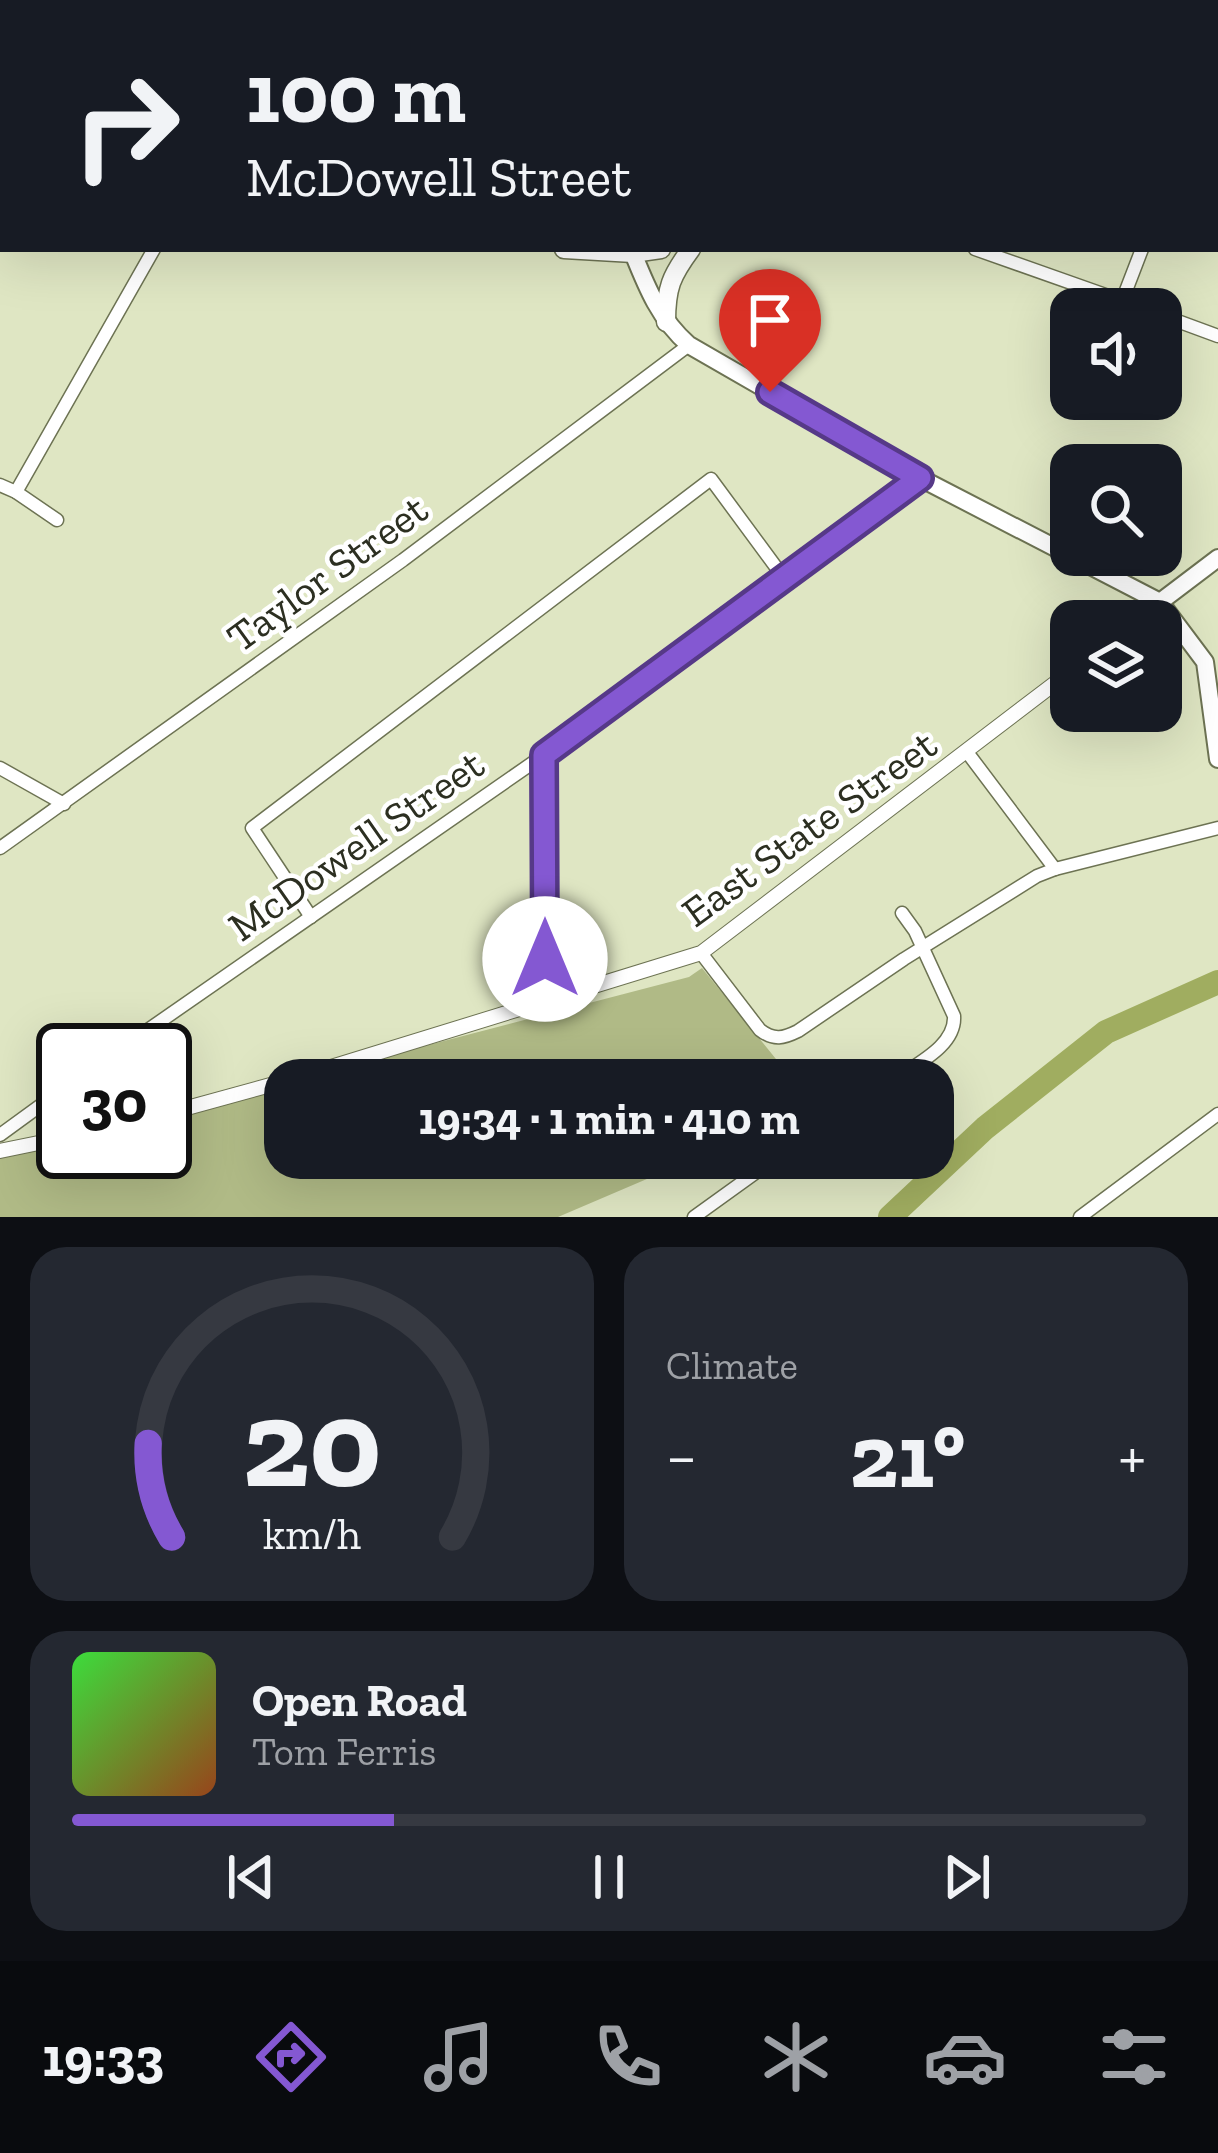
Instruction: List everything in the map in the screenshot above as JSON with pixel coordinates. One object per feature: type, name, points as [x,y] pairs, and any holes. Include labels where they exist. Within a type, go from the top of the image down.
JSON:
[{"type":"highway","points":[[616,252],[640,252]]},
{"type":"highway","points":[[666,322],[668,286],[690,252]]},
{"type":"main road","points":[[633,253],[653,301],[689,345],[920,478],[1156,600]]},
{"type":"main road","points":[[1163,600],[1218,558]]},
{"type":"main road","points":[[1182,631],[1205,662],[1218,759]]},
{"type":"street","points":[[16,492],[152,252]]},
{"type":"street","points":[[983,252],[1085,288]]},
{"type":"street","points":[[1127,288],[1141,252]]},
{"type":"street","points":[[1182,323],[1218,336]]},
{"type":"street","name":"Taylor Street","points":[[0,848],[403,560],[689,345]]},
{"type":"street","name":"McDowell Street","points":[[158,1023],[544,755],[920,478]]},
{"type":"street","points":[[311,917],[252,827],[712,479],[784,578]]},
{"type":"street","points":[[0,485],[56,520]]},
{"type":"street","name":"East State Street","points":[[359,1059],[701,953],[1050,687]]},
{"type":"street","points":[[967,752],[1055,869]]},
{"type":"street","points":[[544,755],[549,1001]]},
{"type":"street","points":[[0,768],[64,804]]},
{"type":"street","points":[[701,953],[760,1030],[782,1038],[1020,886],[1055,869],[1218,828]]},
{"type":"street","points":[[902,913],[954,1016],[949,1038],[924,1059]]},
{"type":"street","name":"East State Street","points":[[192,1107],[264,1087]]},
{"type":"street","points":[[0,1135],[36,1109]]},
{"type":"street","points":[[1080,1217],[1218,1114]]},
{"type":"street","points":[[0,1151],[36,1144]]},
{"type":"street","points":[[694,1217],[747,1179]]},
{"type":"green space","points":[[702,968],[776,1059],[375,1059],[689,977]]},
{"type":"green space","points":[[264,1087],[264,1179],[647,1179],[558,1217],[0,1217],[0,1156],[36,1147],[36,1179],[192,1179],[192,1106]]},
{"type":"waterway","points":[[890,1217],[985,1128],[1106,1032],[1218,982]]},
{"type":"route","points":[[545,959],[544,755],[920,478],[770,392]]}]
